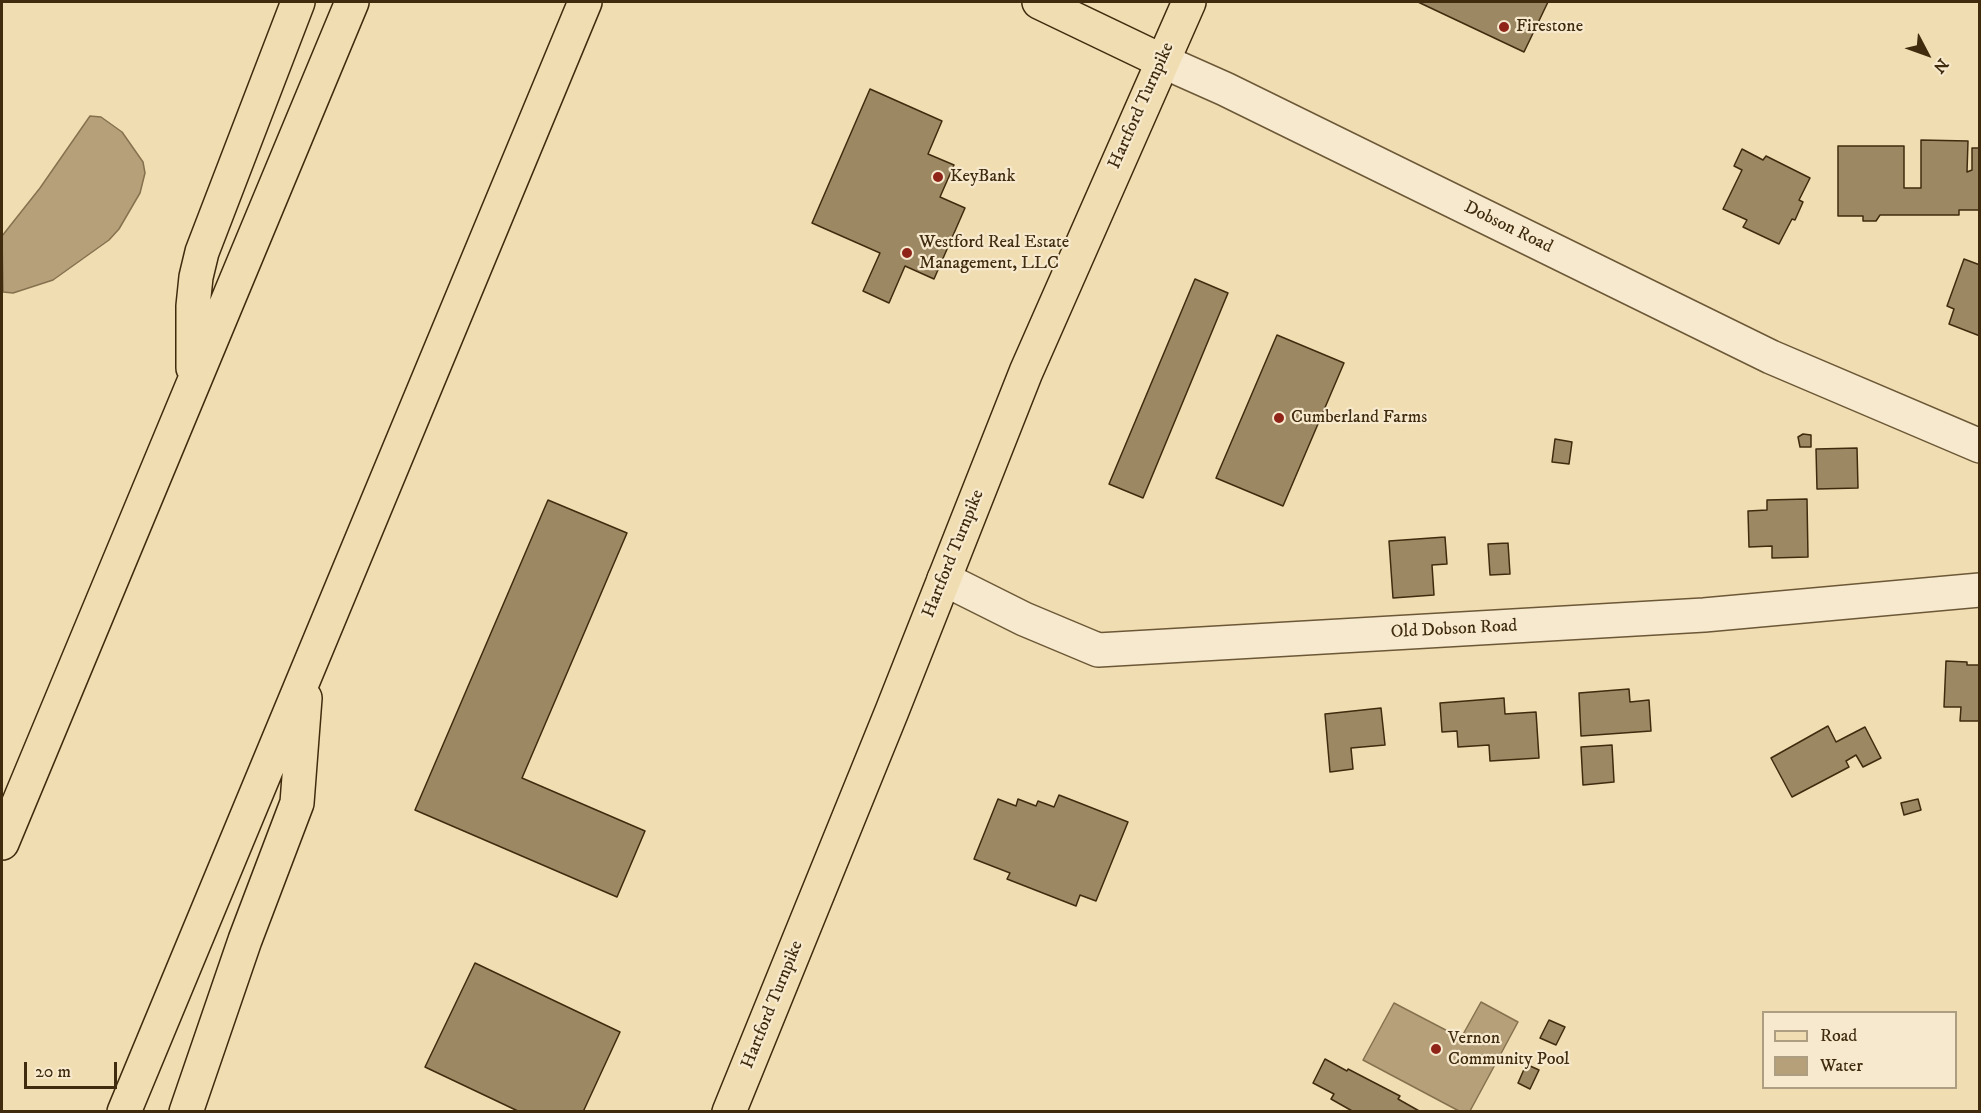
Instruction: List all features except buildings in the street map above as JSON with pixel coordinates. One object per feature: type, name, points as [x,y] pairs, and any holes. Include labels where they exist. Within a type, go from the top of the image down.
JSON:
[{"type":"main road","points":[[194,382],[193,306],[196,277],[202,252],[298,2]]},
{"type":"main road","points":[[2,843],[352,2]]},
{"type":"main road","points":[[124,1112],[585,2]]},
{"type":"main road","name":"Dobson Road","points":[[1040,2],[1162,61]]},
{"type":"main road","name":"Hartford Turnpike","points":[[729,1112],[1026,372],[1189,2]]},
{"type":"main road","points":[[186,1112],[245,940],[297,803],[308,667]]},
{"type":"street","name":"Dobson Road","points":[[1162,61],[1224,89],[1771,357],[1980,446]]},
{"type":"street","name":"Old Dobson Road","points":[[944,579],[1024,619],[1098,650],[1704,615],[1980,590]]},
{"type":"water","points":[[90,116],[101,117],[122,132],[143,162],[145,173],[140,193],[119,229],[109,240],[53,280],[13,293],[3,292],[2,236],[40,188]]},
{"type":"water","name":"Vernon Community Pool","points":[[1481,1002],[1518,1022],[1470,1111],[1459,1111],[1363,1060],[1394,1003],[1461,1038]]},
{"type":"place","name":"Firestone","points":[[1504,27]]},
{"type":"place","name":"KeyBank","points":[[938,177]]},
{"type":"place","name":"Westford Real Estate Management, LLC","points":[[907,253]]},
{"type":"place","name":"Cumberland Farms","points":[[1279,418]]},
{"type":"place","name":"Vernon Community Pool","points":[[1436,1049]]}]
